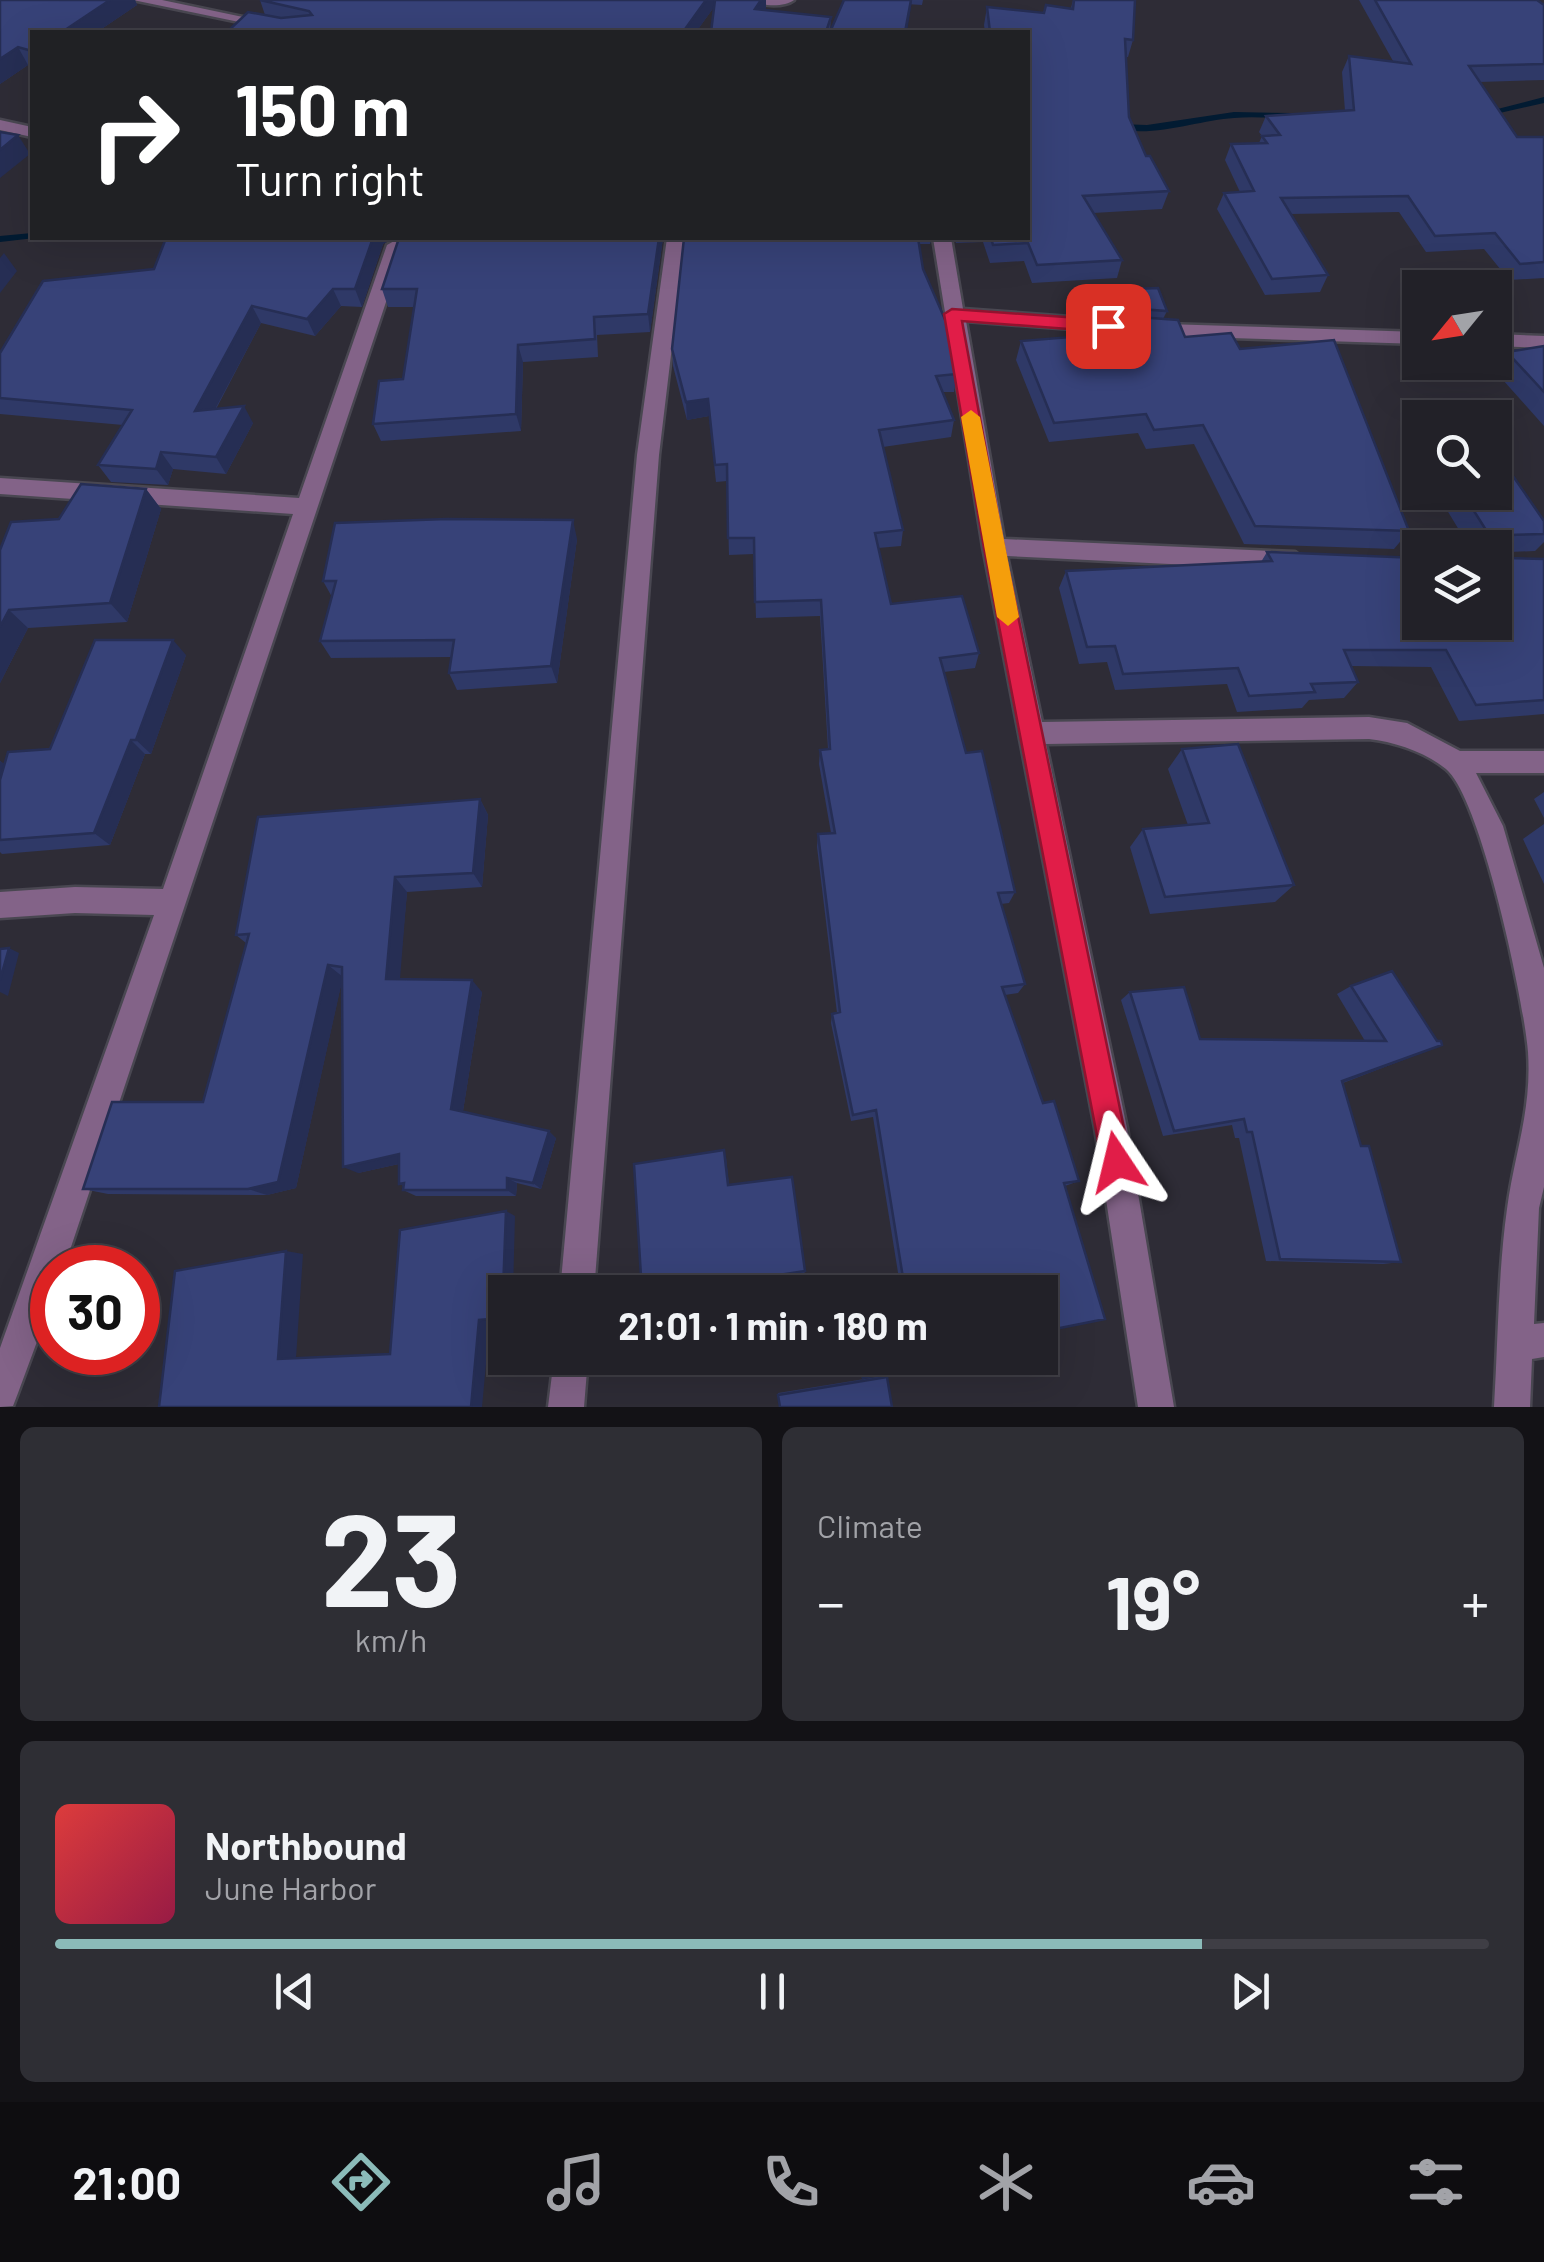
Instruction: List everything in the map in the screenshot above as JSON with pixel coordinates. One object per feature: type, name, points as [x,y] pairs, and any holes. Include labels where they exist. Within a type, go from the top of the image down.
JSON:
[{"type":"street","points":[[140,0],[297,30]]},
{"type":"street","points":[[760,0],[787,0]]},
{"type":"street","points":[[0,125],[30,132]]},
{"type":"street","points":[[578,1275],[648,455],[676,240]]},
{"type":"street","points":[[942,240],[994,548],[1111,1128],[1156,1407]]},
{"type":"street","points":[[0,1393],[50,1262],[396,245]]},
{"type":"street","points":[[952,314],[1166,330],[1402,337]]},
{"type":"street","points":[[1512,341],[1544,342]]},
{"type":"street","points":[[0,486],[309,506]]},
{"type":"street","points":[[994,548],[1325,562]]},
{"type":"street","points":[[1034,733],[1369,728],[1398,731],[1456,762],[1544,762]]},
{"type":"street","points":[[1456,762],[1490,826],[1530,970],[1543,1053],[1541,1128],[1523,1208],[1530,1342],[1512,1407]]},
{"type":"street","points":[[0,905],[75,900],[170,902]]},
{"type":"street","points":[[566,1407],[569,1375]]},
{"type":"building","points":[[0,0],[110,0],[65,30],[30,30],[30,50],[18,47],[0,59]]},
{"type":"building","points":[[260,0],[706,0],[684,30],[229,30],[248,12],[281,18],[312,15],[309,11]]},
{"type":"building","points":[[715,0],[761,0],[755,9],[831,17],[827,30],[711,30]]},
{"type":"building","points":[[844,0],[911,0],[905,30],[831,30]]},
{"type":"building","points":[[1074,0],[1135,0],[1133,40],[1125,39],[1129,117],[1146,156],[1150,156],[1169,191],[1083,196],[1122,260],[1037,265],[1028,243],[993,245],[992,240],[1030,240],[1030,30],[990,30],[987,7],[1044,13],[1046,5],[1073,9]]},
{"type":"building","points":[[1375,0],[1537,0],[1544,5],[1544,64],[1469,66],[1517,137],[1544,137],[1544,262],[1520,264],[1495,233],[1435,236],[1408,196],[1281,198],[1328,275],[1272,279],[1224,193],[1254,191],[1231,144],[1267,143],[1262,136],[1280,135],[1266,116],[1354,110],[1349,56],[1411,64]]},
{"type":"building","points":[[0,132],[18,135],[0,150]]},
{"type":"building","points":[[165,240],[372,240],[355,289],[333,289],[307,319],[252,306],[195,411],[244,406],[216,457],[161,452],[156,469],[98,465],[132,410],[0,398],[0,353],[43,281],[154,269]]},
{"type":"building","points":[[398,240],[659,240],[648,314],[594,317],[595,339],[518,345],[516,414],[373,424],[379,381],[403,379],[417,289],[382,289]]},
{"type":"building","points":[[684,240],[918,240],[923,269],[950,331],[957,374],[936,376],[954,420],[879,430],[903,530],[875,533],[891,604],[962,596],[979,653],[940,658],[966,753],[982,751],[1015,892],[998,893],[1025,984],[1002,987],[1043,1103],[1054,1101],[1079,1181],[1064,1183],[1105,1319],[1058,1328],[1058,1275],[903,1275],[876,1110],[853,1115],[832,1014],[840,1012],[818,834],[835,833],[820,750],[830,749],[821,600],[755,602],[754,538],[728,538],[727,464],[715,465],[708,399],[686,402],[672,349]]},
{"type":"building","points":[[1158,288],[1167,311],[1113,307],[1107,290]]},
{"type":"building","points":[[1124,316],[1178,320],[1185,337],[1231,333],[1240,349],[1334,340],[1409,530],[1255,526],[1203,425],[1154,430],[1146,414],[1054,423],[1021,341],[1128,327]]},
{"type":"building","points":[[1544,346],[1544,392],[1512,357],[1512,351]]},
{"type":"building","points":[[1512,475],[1544,521],[1544,534],[1512,535],[1512,530],[1486,530],[1473,510],[1512,510]]},
{"type":"building","points":[[81,484],[146,489],[110,603],[9,610],[0,627],[0,550],[11,522],[59,519]]},
{"type":"building","points":[[573,520],[551,666],[449,673],[454,640],[320,641],[336,581],[323,581],[335,523]]},
{"type":"building","points":[[1267,552],[1402,557],[1402,640],[1512,640],[1512,558],[1544,559],[1544,700],[1476,705],[1446,650],[1344,650],[1358,682],[1311,684],[1315,692],[1249,696],[1238,668],[1123,674],[1115,646],[1087,647],[1066,571],[1272,561]]},
{"type":"building","points":[[95,640],[173,640],[136,740],[131,740],[94,833],[0,840],[0,780],[8,752],[50,749]]},
{"type":"building","points":[[1238,744],[1294,885],[1165,897],[1143,829],[1209,823],[1182,749]]},
{"type":"building","points":[[480,799],[473,873],[395,877],[386,979],[472,980],[451,1109],[549,1131],[533,1183],[507,1178],[507,1190],[403,1190],[404,1183],[399,1184],[399,1154],[343,1167],[342,967],[328,965],[278,1182],[248,1189],[83,1189],[112,1102],[203,1102],[249,934],[236,935],[258,817]]},
{"type":"building","points":[[9,948],[0,980],[0,949]]},
{"type":"building","points":[[1392,971],[1442,1045],[1342,1081],[1361,1146],[1369,1146],[1401,1262],[1280,1259],[1252,1132],[1247,1132],[1244,1119],[1174,1131],[1130,992],[1184,987],[1200,1039],[1386,1041],[1351,986]]},
{"type":"building","points":[[724,1150],[728,1185],[792,1177],[805,1271],[779,1275],[641,1275],[634,1164]]},
{"type":"building","points":[[506,1211],[504,1275],[488,1275],[488,1319],[479,1320],[471,1407],[159,1407],[175,1271],[286,1251],[278,1359],[390,1354],[400,1230]]},
{"type":"building","points":[[887,1377],[892,1407],[780,1407],[778,1395]]},
{"type":"waterway","points":[[1482,114],[1544,100]]},
{"type":"waterway","points":[[1118,127],[1147,128],[1234,115],[1291,116]]},
{"type":"waterway","points":[[0,239],[30,236]]},
{"type":"slow traffic","points":[[971,417],[1008,617]]},
{"type":"route","points":[[1108,326],[952,314],[994,548],[1117,1162]]}]
